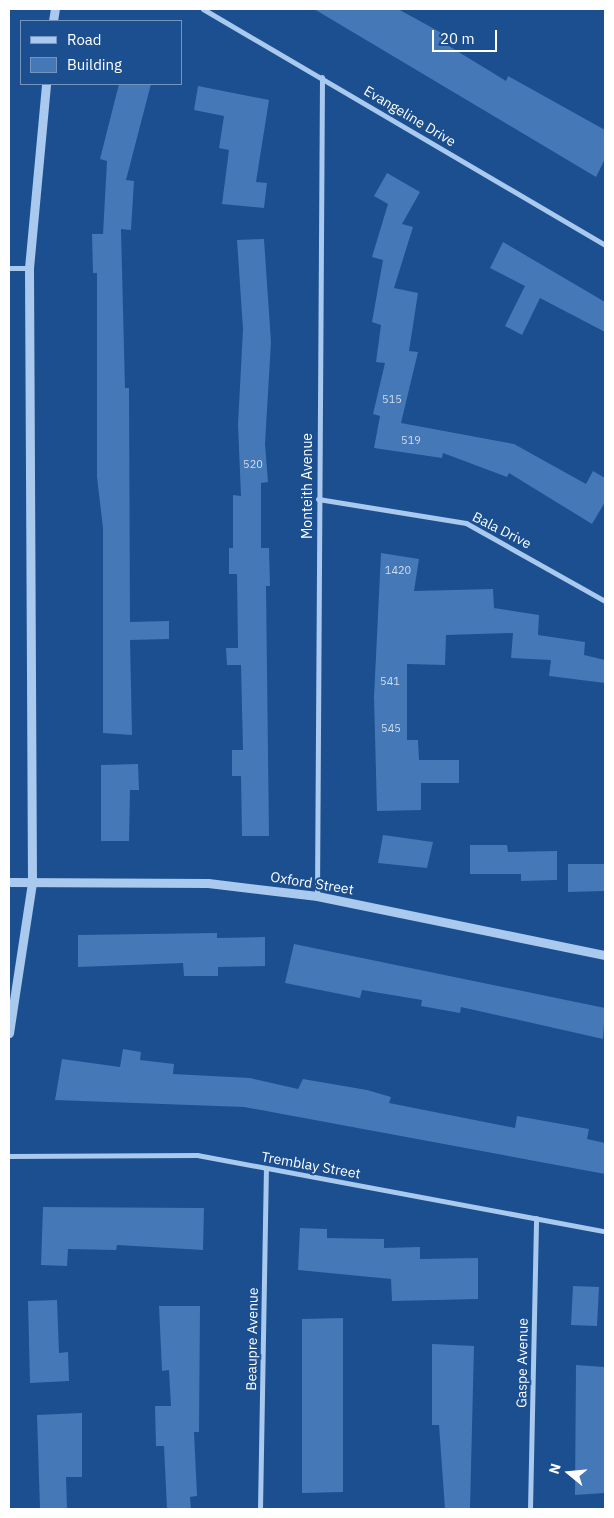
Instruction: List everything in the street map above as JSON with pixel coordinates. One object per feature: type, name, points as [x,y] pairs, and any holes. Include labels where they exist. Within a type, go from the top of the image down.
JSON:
[{"type":"street","name":"Evangeline Drive","points":[[203,9],[322,77],[605,245]]},
{"type":"street","name":"Monteith Avenue","points":[[317,896],[322,77]]},
{"type":"street","points":[[9,1033],[32,882],[29,268],[46,85]]},
{"type":"street","points":[[9,268],[29,268]]},
{"type":"street","name":"Bala Drive","points":[[318,499],[466,523],[605,600]]},
{"type":"street","name":"Oxford Street","points":[[9,882],[208,882],[317,896],[605,955]]},
{"type":"street","name":"Tremblay Street","points":[[9,1156],[197,1155],[605,1232]]},
{"type":"street","name":"Beaupre Avenue","points":[[260,1509],[266,1168]]},
{"type":"street","name":"Gaspe Avenue","points":[[530,1509],[536,1218]]},
{"type":"building","points":[[314,9],[398,9],[447,36],[444,43],[506,81],[508,76],[605,130],[605,159],[596,177]]},
{"type":"building","points":[[119,85],[151,85],[126,180],[134,181],[131,230],[121,229],[125,388],[129,388],[130,622],[169,621],[169,639],[130,640],[132,735],[103,733],[103,528],[97,477],[97,273],[93,273],[92,234],[103,234],[107,161],[100,159]]},
{"type":"building","points":[[198,86],[269,100],[256,182],[267,183],[264,208],[222,204],[229,150],[219,148],[224,116],[194,110]]},
{"type":"building","points":[[387,173],[420,192],[402,224],[413,227],[394,288],[418,293],[409,351],[418,352],[401,423],[514,444],[586,484],[593,471],[605,478],[605,502],[592,524],[509,473],[507,477],[443,453],[442,458],[374,448],[380,416],[373,414],[385,363],[376,362],[381,325],[372,322],[383,260],[372,257],[388,204],[374,196]]},
{"type":"building","points":[[264,239],[271,342],[265,444],[268,482],[261,483],[261,548],[269,548],[270,586],[266,586],[269,836],[242,836],[241,776],[232,776],[232,750],[243,750],[241,665],[227,665],[226,648],[238,648],[237,574],[229,574],[229,548],[233,548],[233,495],[241,496],[238,425],[243,329],[237,240]]},
{"type":"building","points":[[503,242],[605,302],[605,332],[540,298],[522,335],[505,326],[525,286],[490,268]]},
{"type":"building","points":[[381,553],[419,559],[414,591],[493,589],[494,608],[539,615],[538,635],[585,642],[584,655],[605,660],[605,683],[549,676],[551,660],[511,658],[513,633],[446,635],[445,665],[407,664],[407,740],[418,740],[419,760],[459,760],[459,783],[421,783],[421,810],[377,811],[374,697]]},
{"type":"building","points":[[138,764],[139,790],[130,790],[129,841],[101,841],[101,765]]},
{"type":"building","points":[[383,835],[433,842],[427,868],[378,863]]},
{"type":"building","points":[[470,845],[507,845],[508,852],[557,851],[557,880],[521,881],[521,874],[470,874]]},
{"type":"building","points":[[568,864],[605,864],[605,891],[568,892]]},
{"type":"building","points":[[217,933],[217,938],[265,937],[265,966],[218,967],[218,976],[184,976],[183,963],[78,967],[78,935]]},
{"type":"building","points":[[294,944],[605,1008],[603,1039],[461,1007],[460,1013],[421,1006],[422,1000],[362,990],[360,998],[285,983]]},
{"type":"building","points":[[123,1049],[141,1052],[140,1060],[174,1064],[173,1074],[250,1078],[298,1089],[303,1079],[367,1090],[391,1097],[389,1103],[515,1128],[517,1116],[589,1129],[587,1139],[605,1143],[605,1174],[244,1107],[55,1100],[62,1059],[120,1067]]},
{"type":"building","points":[[43,1207],[204,1208],[203,1250],[117,1245],[116,1250],[68,1249],[67,1266],[41,1265]]},
{"type":"building","points":[[300,1228],[327,1229],[327,1238],[384,1239],[384,1248],[420,1247],[420,1259],[478,1258],[478,1299],[392,1301],[391,1279],[298,1270]]},
{"type":"building","points":[[573,1286],[599,1287],[597,1326],[571,1325]]},
{"type":"building","points":[[57,1300],[59,1353],[68,1352],[69,1381],[30,1383],[28,1301]]},
{"type":"building","points":[[159,1306],[200,1306],[199,1432],[194,1432],[197,1496],[190,1497],[191,1509],[167,1509],[164,1446],[156,1446],[155,1406],[171,1406],[169,1370],[162,1371]]},
{"type":"building","points":[[343,1318],[343,1492],[302,1493],[302,1319]]},
{"type":"building","points":[[432,1344],[474,1346],[470,1509],[445,1509],[439,1425],[432,1425]]},
{"type":"building","points":[[576,1365],[604,1367],[605,1493],[575,1495]]},
{"type":"building","points":[[82,1413],[82,1477],[66,1477],[67,1509],[40,1509],[37,1415]]}]
